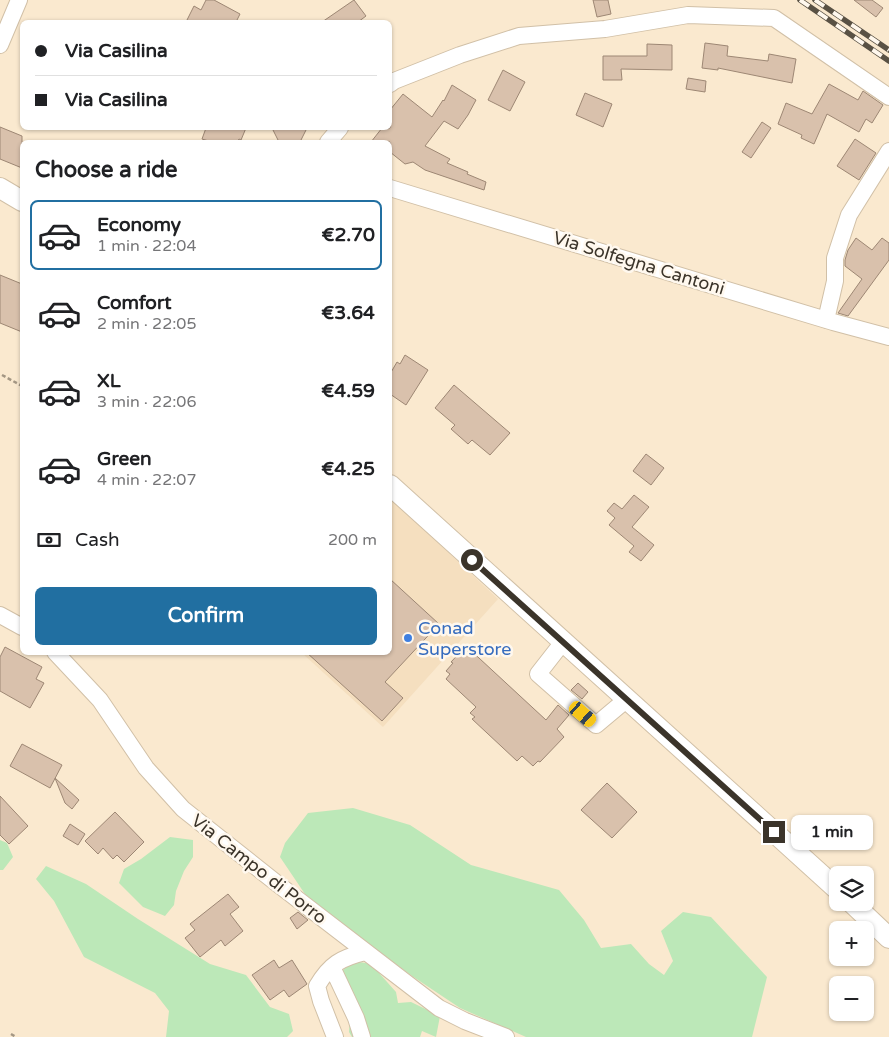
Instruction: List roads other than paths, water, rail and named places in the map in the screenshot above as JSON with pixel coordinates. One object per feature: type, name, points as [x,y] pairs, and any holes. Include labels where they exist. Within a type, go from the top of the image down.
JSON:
[{"type":"main road","points":[[0,188],[20,202]]},
{"type":"main road","points":[[0,201],[20,203]]},
{"type":"main road","points":[[392,487],[829,882]]},
{"type":"main road","points":[[860,911],[889,938]]},
{"type":"street","points":[[0,45],[18,0]]},
{"type":"street","points":[[392,82],[460,55],[519,36],[605,29],[688,15],[774,18],[889,97]]},
{"type":"street","points":[[330,140],[338,130]]},
{"type":"street","points":[[826,320],[835,281],[835,258],[849,215],[889,151]]},
{"type":"street","name":"Via Solfegna Cantoni","points":[[392,189],[826,320],[889,337]]},
{"type":"street","points":[[0,615],[20,626]]},
{"type":"street","points":[[563,642],[538,674],[596,725],[627,700]]},
{"type":"street","name":"Via Campo di Porro","points":[[58,655],[100,700],[146,768],[182,810],[439,1008],[465,1021],[506,1037]]},
{"type":"street","points":[[335,1037],[320,1001],[318,986],[325,973],[340,960],[365,952]]},
{"type":"street","points":[[332,967],[356,1018],[362,1037]]},
{"type":"railway","points":[[800,0],[889,61]]},
{"type":"railway","points":[[815,0],[889,50]]},
{"type":"place","name":"Conad Superstore","points":[[408,638]]}]
